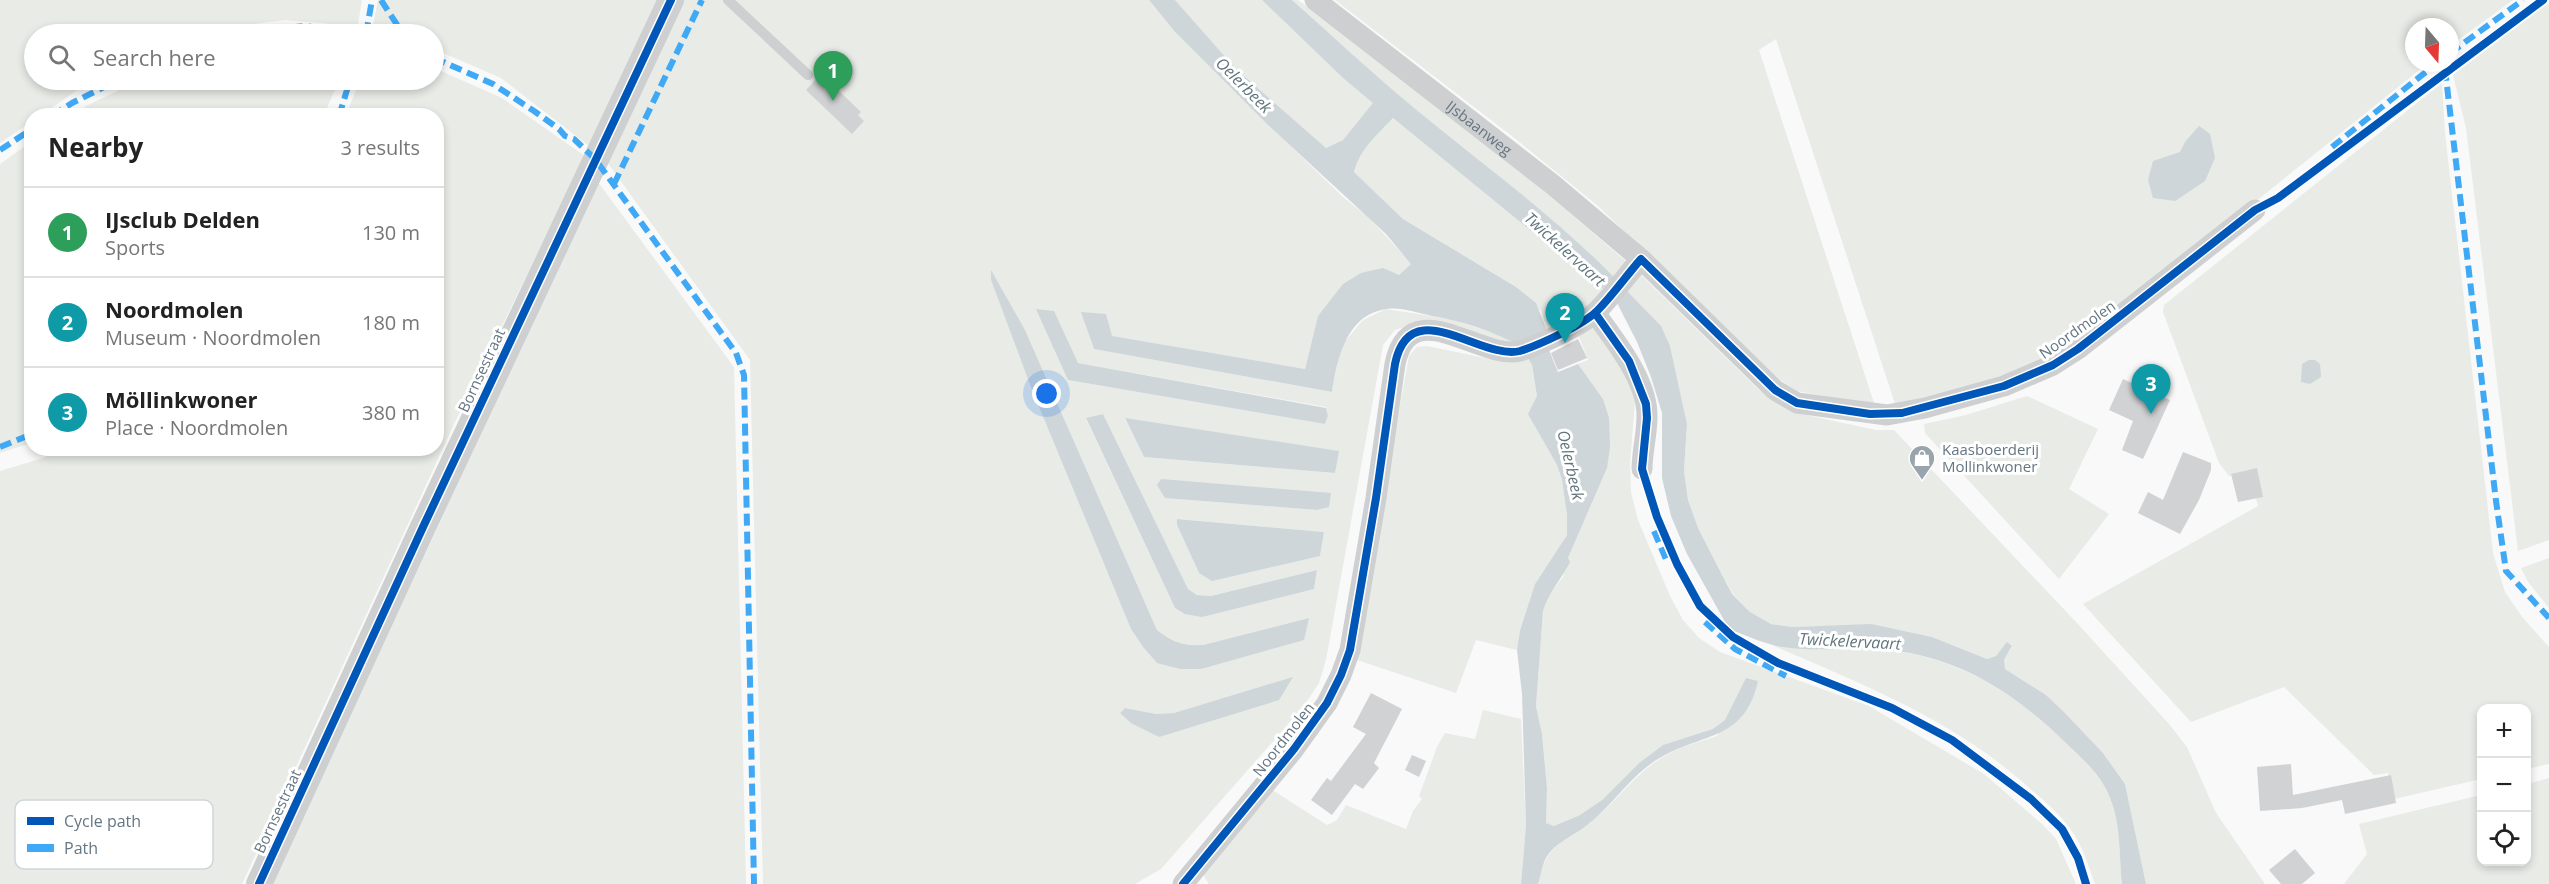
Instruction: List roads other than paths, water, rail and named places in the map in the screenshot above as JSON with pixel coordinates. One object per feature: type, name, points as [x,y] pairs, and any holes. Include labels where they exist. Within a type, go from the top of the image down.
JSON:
[{"type":"street","name":"Bornsestraat","points":[[259,884],[428,516],[671,0]]},
{"type":"street","name":"IJsbaanweg","points":[[1315,0],[1552,184],[1641,259]]},
{"type":"street","name":"Noordmolen","points":[[1183,884],[1294,749],[1327,703],[1338,682],[1350,650],[1376,498],[1397,353],[1403,343],[1418,332],[1434,330],[1501,351],[1523,350],[1579,324],[1602,305],[1641,259],[1775,390],[1797,402],[1887,415],[1924,408],[2004,386],[2053,364],[2078,349],[2255,210]]},
{"type":"street","points":[[1602,305],[1629,361],[1646,404],[1647,418],[1642,469]]},
{"type":"lane","points":[[728,0],[808,75]]},
{"type":"water","points":[[1149,0],[1175,0],[1236,69],[1326,148],[1343,140],[1373,103],[1343,78],[1262,0],[1292,0],[1403,98],[1543,212],[1614,277],[1602,289],[1393,118],[1365,149],[1354,172],[1403,219],[1516,287],[1536,303],[1548,333],[1520,346],[1488,331],[1466,324],[1410,311],[1387,309],[1373,313],[1353,329],[1341,353],[1332,392],[1094,349],[1081,312],[1106,314],[1112,336],[1305,369],[1318,316],[1343,284],[1361,273],[1383,268],[1399,275],[1411,264],[1386,234],[1267,124],[1175,32]]},
{"type":"water","points":[[2199,126],[2210,134],[2215,158],[2205,181],[2175,201],[2153,198],[2148,180],[2153,161],[2180,152],[2185,142]]},
{"type":"water","points":[[991,270],[1025,330],[1157,630],[1178,642],[1203,645],[1309,618],[1304,640],[1201,669],[1180,669],[1157,663],[1143,647],[1131,629],[1032,390],[991,280]]},
{"type":"water","name":"Twickelervaart","points":[[1622,286],[1661,326],[1670,346],[1687,424],[1684,471],[1688,500],[1698,528],[1732,594],[1750,612],[1771,624],[1793,627],[1871,624],[1932,637],[1987,659],[1996,656],[2007,642],[2012,646],[2004,660],[2005,669],[2046,695],[2064,712],[2103,753],[2125,784],[2146,884],[2122,884],[2114,808],[2097,775],[2027,708],[1986,681],[1940,661],[1916,654],[1877,649],[1791,648],[1777,646],[1729,629],[1687,554],[1671,516],[1662,478],[1662,413],[1637,342],[1615,299]]},
{"type":"water","points":[[1036,309],[1054,311],[1078,363],[1326,408],[1328,416],[1325,424],[1068,380]]},
{"type":"water","name":"Oelerbeek","points":[[1547,345],[1558,372],[1578,364],[1603,399],[1609,418],[1610,447],[1607,468],[1568,558],[1570,562],[1548,598],[1543,611],[1536,706],[1542,734],[1547,788],[1546,823],[1554,826],[1580,815],[1602,800],[1639,763],[1663,745],[1713,729],[1725,720],[1746,678],[1758,681],[1752,700],[1744,714],[1734,724],[1722,732],[1651,763],[1593,821],[1549,853],[1538,884],[1521,884],[1526,825],[1522,694],[1517,650],[1520,630],[1535,584],[1567,535],[1567,515],[1562,480],[1557,465],[1528,414],[1537,396],[1532,365],[1526,355]]},
{"type":"water","points":[[2315,360],[2320,364],[2321,377],[2310,384],[2301,382],[2302,364]]},
{"type":"water","points":[[1103,414],[1188,589],[1197,595],[1211,596],[1317,570],[1314,589],[1202,617],[1185,614],[1175,608],[1086,418]]},
{"type":"water","points":[[1125,418],[1339,451],[1335,473],[1144,457]]},
{"type":"water","points":[[1161,479],[1331,493],[1329,507],[1317,510],[1165,498],[1157,485]]},
{"type":"water","points":[[1177,519],[1324,532],[1320,556],[1212,581],[1199,573],[1177,525]]},
{"type":"water","points":[[1293,677],[1279,700],[1159,737],[1131,723],[1120,713],[1125,708],[1156,714],[1174,713]]},
{"type":"place","name":"IJsclub Delden","points":[[833,101]]},
{"type":"place","name":"Noordmolen","points":[[1565,343]]},
{"type":"place","name":"Möllinkwoner","points":[[2151,414]]},
{"type":"place","name":"Kaasboerderij Mollinkwoner","points":[[1922,481]]}]
